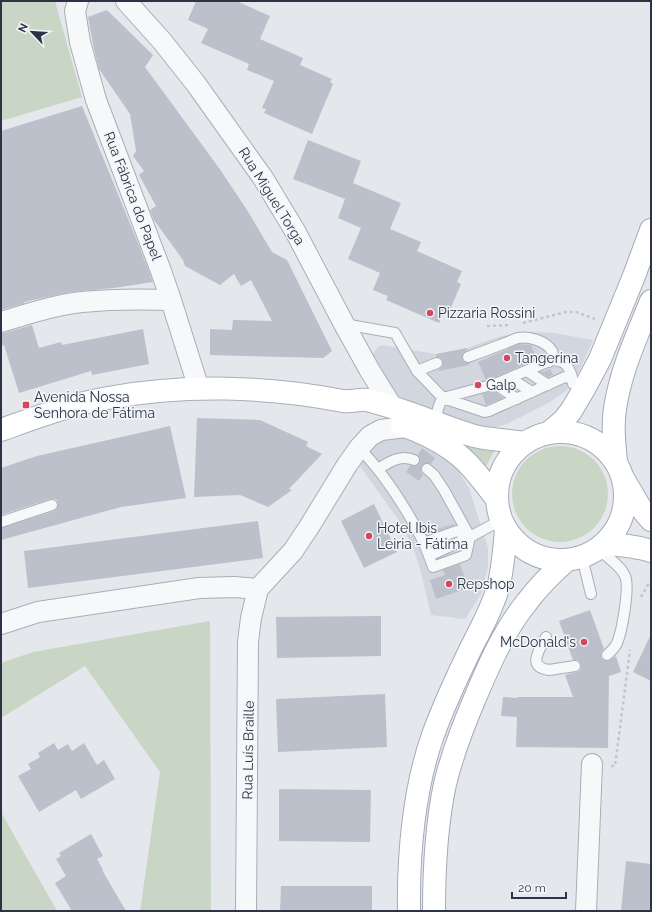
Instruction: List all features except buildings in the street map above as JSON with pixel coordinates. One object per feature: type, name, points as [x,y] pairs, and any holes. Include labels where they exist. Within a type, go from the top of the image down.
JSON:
[{"type":"main road","points":[[651,230],[600,359],[584,389],[563,421],[550,432],[525,443],[515,450],[504,466],[497,484],[496,498],[498,511],[503,525],[514,541],[529,552],[547,559],[625,546],[642,548],[651,551]]},
{"type":"main road","points":[[434,911],[435,850],[440,812],[449,770],[468,715],[485,674],[500,644],[526,602],[546,579],[588,553],[616,530],[623,514],[625,496],[614,430],[615,404],[621,377],[651,301]]},
{"type":"main road","points":[[1,430],[77,404],[126,395],[160,391],[243,389],[276,391],[346,401],[366,400],[468,434],[484,438],[525,443]]},
{"type":"main road","points":[[346,401],[366,413],[406,427],[450,448],[478,474],[496,498]]},
{"type":"main road","points":[[550,432],[569,432],[587,437],[603,447],[620,470],[640,507],[651,520]]},
{"type":"main road","points":[[409,911],[412,841],[417,799],[424,765],[432,736],[445,704],[491,607],[498,588],[502,565],[503,525]]},
{"type":"street","name":"Rua Fábrica do Papel","points":[[78,1],[75,11],[80,42],[96,100],[171,300],[199,389]]},
{"type":"street","name":"Rua Miguel Torga","points":[[126,1],[162,41],[196,84],[264,178],[295,231],[344,324],[393,408]]},
{"type":"street","points":[[1,322],[46,309],[81,302],[129,299],[171,300]]},
{"type":"street","points":[[1,624],[38,612],[199,588],[234,587],[258,589],[293,551],[359,448],[370,436],[380,430],[406,427]]},
{"type":"street","name":"Rua Luís Braille","points":[[246,911],[248,642],[250,618],[258,589]]},
{"type":"street","points":[[586,911],[592,764]]},
{"type":"lane","points":[[344,324],[395,333],[416,371],[443,398],[485,412],[565,377],[573,380]]},
{"type":"lane","points":[[468,357],[518,338],[526,338],[541,342],[548,346],[553,354],[549,362]]},
{"type":"lane","points":[[446,427],[437,417],[437,409],[443,398],[495,384],[552,360],[558,360],[569,366],[573,380],[573,398],[570,411]]},
{"type":"lane","points":[[416,371],[437,363]]},
{"type":"lane","points":[[527,371],[548,385]]},
{"type":"lane","points":[[510,378],[532,392]]},
{"type":"lane","points":[[495,384],[517,399]]},
{"type":"lane","points":[[359,448],[395,491],[424,543],[433,567],[466,555],[470,537],[444,490],[434,475],[427,469]]},
{"type":"lane","points":[[378,469],[398,458],[414,460]]},
{"type":"lane","points":[[1,522],[52,505]]},
{"type":"lane","points":[[429,556],[470,537],[503,525]]},
{"type":"lane","points":[[424,543],[457,531],[470,537]]},
{"type":"lane","points":[[588,553],[591,594]]},
{"type":"lane","points":[[588,553],[621,569],[625,576],[627,585],[618,642],[607,654]]},
{"type":"lane","points":[[546,637],[537,656],[536,660],[538,665],[549,670],[575,666]]},
{"type":"path","points":[[523,323],[566,312],[576,312],[595,319]]},
{"type":"path","points":[[487,326],[515,324]]},
{"type":"path","points":[[592,764],[615,766],[629,655]]},
{"type":"shaded area","name":"Galp","points":[[532,332],[554,333],[593,340],[578,373],[566,391],[550,402],[507,424],[492,428],[479,427],[397,398],[375,364],[373,354],[381,345],[436,354],[467,348],[498,337]]},
{"type":"shaded area","points":[[395,436],[409,438],[444,456],[458,470],[469,488],[488,548],[488,567],[481,594],[465,619],[431,615],[421,572],[412,545],[397,518],[357,462],[385,438]]},
{"type":"green space","points":[[1,1],[55,1],[82,97],[1,121]]},
{"type":"green space","points":[[457,438],[496,448],[485,468],[464,446]]},
{"type":"green space","points":[[560,446],[579,449],[594,460],[605,475],[608,494],[605,513],[594,528],[579,539],[560,542],[541,539],[526,528],[515,513],[512,494],[515,475],[526,460],[541,449]]},
{"type":"green space","points":[[210,621],[211,911],[140,911],[160,772],[85,666],[1,718],[1,663],[33,652]]},
{"type":"green space","points":[[1,812],[57,911],[1,911]]},
{"type":"place","name":"Pizzaria Rossini","points":[[430,313]]},
{"type":"place","name":"Tangerina","points":[[507,358]]},
{"type":"place","name":"Galp","points":[[478,385]]},
{"type":"place","name":"Avenida Nossa Senhora de Fátima","points":[[26,405]]},
{"type":"place","name":"Hotel Ibis Leiria - Fátima","points":[[369,536]]},
{"type":"place","name":"Repshop","points":[[449,584]]},
{"type":"place","name":"McDonald's","points":[[584,642]]}]
